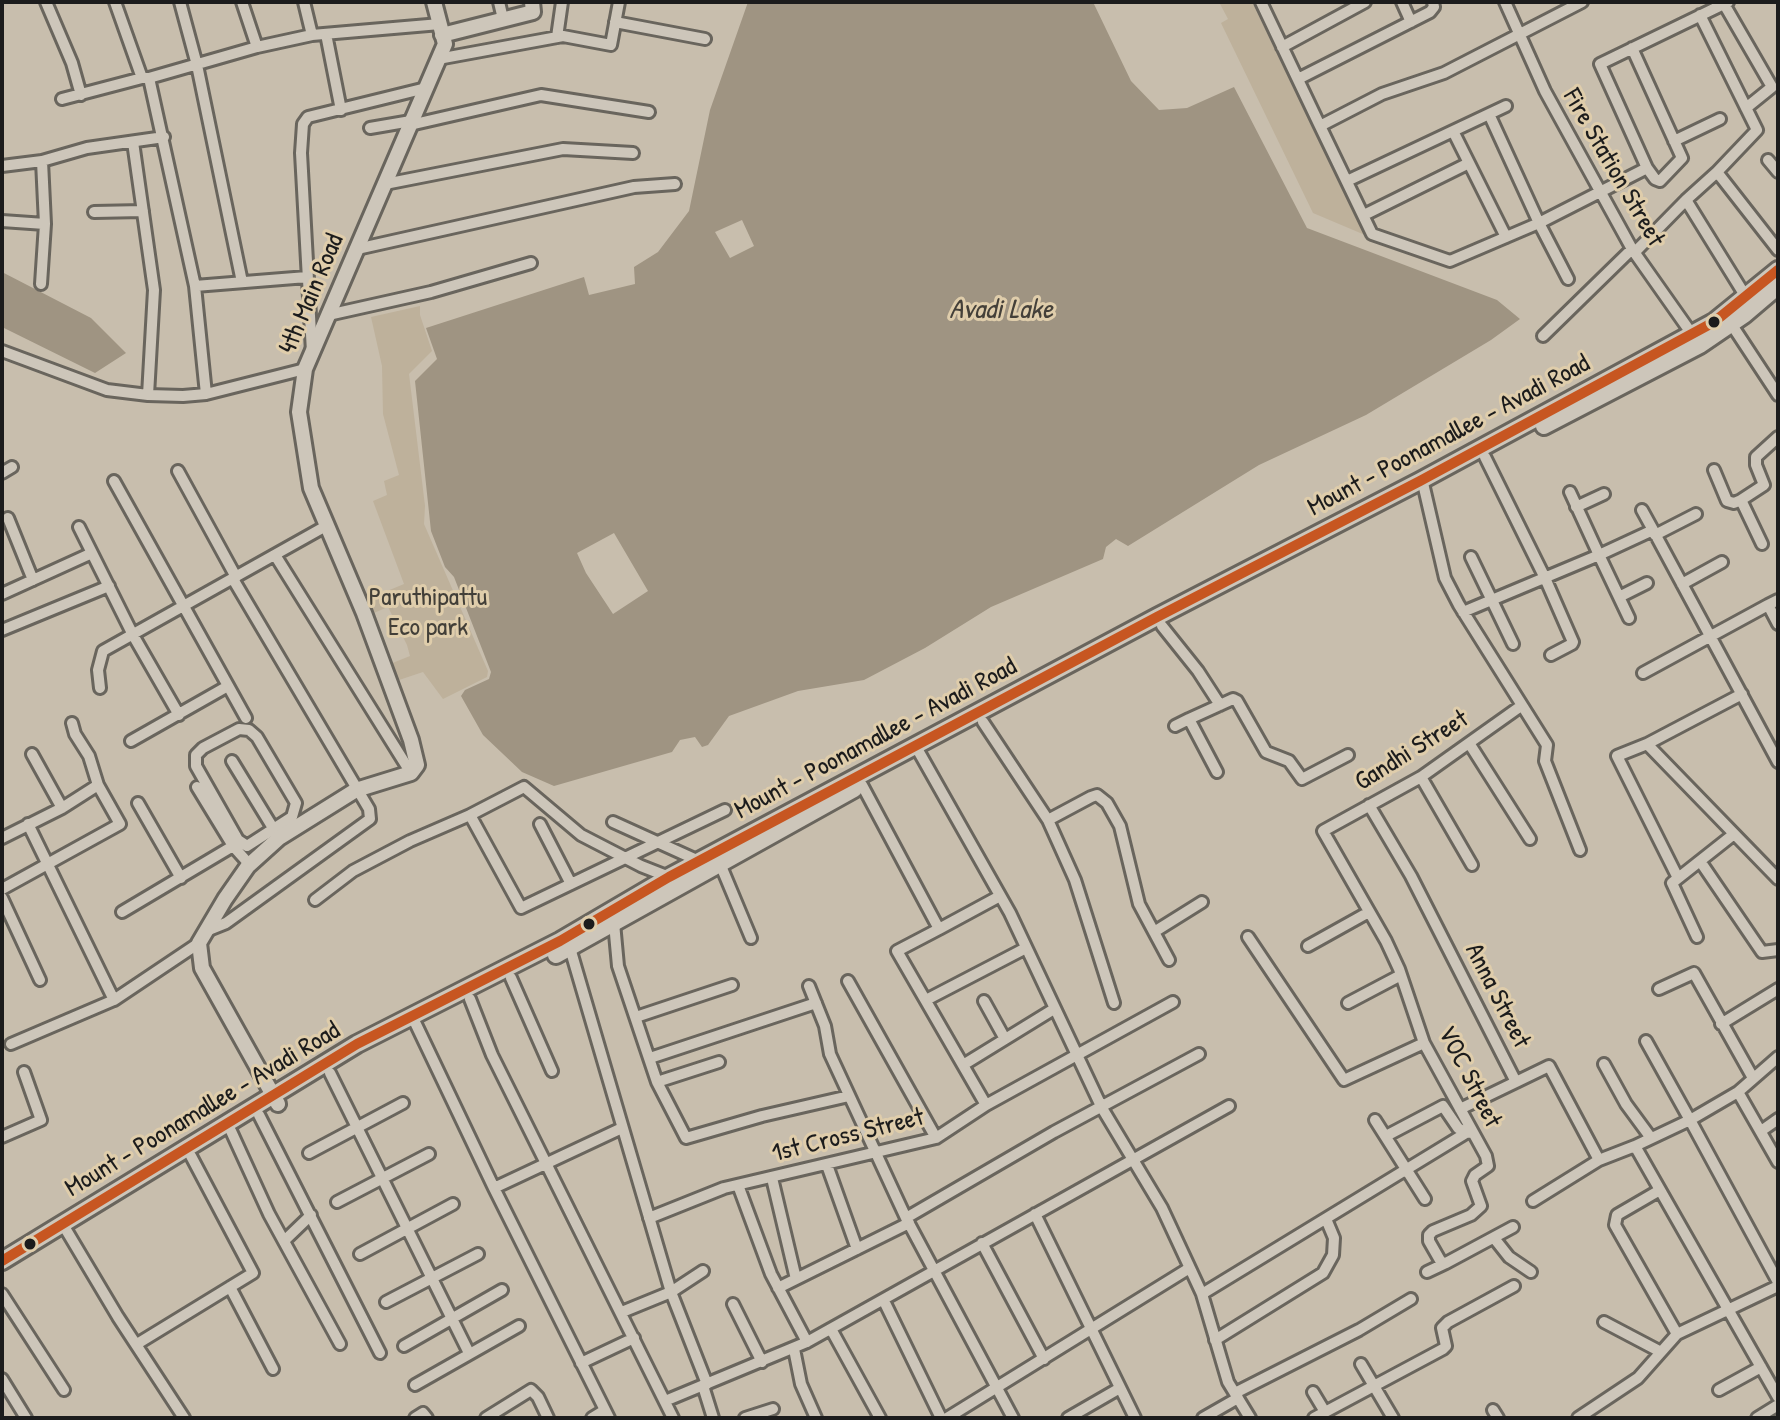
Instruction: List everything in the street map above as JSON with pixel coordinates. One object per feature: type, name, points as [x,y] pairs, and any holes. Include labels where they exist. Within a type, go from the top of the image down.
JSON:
[{"type":"main road","name":"4th Main Road","points":[[411,773],[417,765],[407,728],[364,613],[311,488],[299,412],[305,369],[445,44],[434,2]]},
{"type":"main road","points":[[441,30],[533,12],[532,2]]},
{"type":"main road","name":"Mount - Poonamallee - Avadi Road","points":[[1728,319],[1746,297],[1778,270]]},
{"type":"main road","name":"Mount - Poonamallee - Avadi Road","points":[[2,1261],[259,1115],[275,1099],[357,1044],[470,999],[570,948],[721,866],[918,750],[983,722],[1424,484],[1485,457],[1696,339],[1778,286]]},
{"type":"main road","name":"Mount - Poonamallee - Avadi Road","points":[[2,1271],[64,1227],[188,1148],[275,1099],[330,1073],[415,1021],[669,877],[918,750],[1696,339]]},
{"type":"main road","points":[[275,1099],[202,968],[202,937],[225,899],[277,834],[356,790],[411,773]]},
{"type":"street","points":[[46,2],[72,63],[81,95]]},
{"type":"street","points":[[115,2],[146,78],[164,137],[195,286],[206,394]]},
{"type":"street","points":[[180,2],[197,65],[242,282]]},
{"type":"street","points":[[242,2],[257,47]]},
{"type":"street","points":[[304,2],[312,35]]},
{"type":"street","points":[[499,2],[503,19]]},
{"type":"street","points":[[557,37],[562,2]]},
{"type":"street","points":[[438,59],[557,37],[611,45],[619,2]]},
{"type":"street","points":[[1261,2],[1372,234],[1450,261],[1539,223],[1647,168]]},
{"type":"street","points":[[1282,47],[1365,2]]},
{"type":"street","points":[[1402,2],[1411,22]]},
{"type":"street","points":[[1298,79],[1430,12],[1433,2]]},
{"type":"street","name":"Fire Station Street","points":[[1505,2],[1545,91],[1633,251],[1696,339]]},
{"type":"street","points":[[1320,126],[1382,94],[1444,73],[1582,2]]},
{"type":"street","points":[[1632,48],[1682,158],[1660,181],[1655,179],[1647,168],[1600,65],[1632,48],[1726,3],[1775,90],[1746,108]]},
{"type":"street","points":[[1543,336],[1717,172],[1757,130],[1700,15]]},
{"type":"street","points":[[615,22],[705,39]]},
{"type":"street","points":[[62,99],[312,35],[441,30]]},
{"type":"street","points":[[326,34],[341,110]]},
{"type":"street","points":[[312,353],[301,153],[303,124],[308,117],[426,88]]},
{"type":"street","points":[[370,128],[410,123],[541,95],[649,112]]},
{"type":"street","points":[[1347,181],[1506,106]]},
{"type":"street","points":[[1489,114],[1568,279]]},
{"type":"street","points":[[1674,141],[1720,119]]},
{"type":"street","points":[[1453,131],[1506,237]]},
{"type":"street","points":[[2,166],[42,161],[87,148],[164,137]]},
{"type":"street","points":[[133,142],[154,290],[148,395]]},
{"type":"street","points":[[385,184],[563,149],[633,153]]},
{"type":"street","points":[[1768,160],[1778,172]]},
{"type":"street","points":[[41,284],[45,224],[42,161]]},
{"type":"street","points":[[1364,215],[1469,163]]},
{"type":"street","points":[[1717,172],[1778,250]]},
{"type":"street","points":[[357,249],[634,187],[675,184]]},
{"type":"street","points":[[1686,200],[1746,297]]},
{"type":"street","points":[[94,212],[143,211]]},
{"type":"street","points":[[2,221],[45,224]]},
{"type":"street","points":[[328,315],[418,295],[531,263]]},
{"type":"street","points":[[195,286],[307,277]]},
{"type":"street","points":[[1728,319],[1778,395]]},
{"type":"street","points":[[2,351],[107,390],[148,395],[206,394],[305,369]]},
{"type":"street","points":[[1714,470],[1727,501],[1734,503],[1741,500],[1764,487],[1756,457],[1778,437]]},
{"type":"street","points":[[1485,457],[1573,642],[1551,655]]},
{"type":"street","points":[[11,1044],[114,1000],[369,822],[369,809],[234,578],[178,471]]},
{"type":"street","points":[[114,481],[246,718]]},
{"type":"street","points":[[1424,484],[1445,578],[1547,745],[1545,761],[1580,850]]},
{"type":"street","points":[[1570,492],[1629,618]]},
{"type":"street","points":[[1576,507],[1604,494]]},
{"type":"street","points":[[1741,500],[1762,544]]},
{"type":"street","points":[[1642,510],[1778,762]]},
{"type":"street","points":[[1463,612],[1696,514]]},
{"type":"street","points":[[8,518],[33,580]]},
{"type":"street","points":[[100,688],[98,670],[103,651],[326,526]]},
{"type":"street","points":[[79,527],[133,635],[179,715]]},
{"type":"street","points":[[2,594],[92,553]]},
{"type":"street","points":[[275,555],[411,773]]},
{"type":"street","points":[[1471,557],[1513,644]]},
{"type":"street","points":[[1682,584],[1722,562]]},
{"type":"street","points":[[1619,597],[1647,583]]},
{"type":"street","points":[[2,630],[109,586]]},
{"type":"street","points":[[1643,673],[1773,602],[1778,624]]},
{"type":"street","points":[[1162,626],[1220,705]]},
{"type":"street","points":[[131,741],[228,686]]},
{"type":"street","points":[[1678,878],[1617,756],[1647,744],[1742,694]]},
{"type":"street","points":[[1175,726],[1233,699],[1266,752],[1289,761],[1302,779],[1348,755]]},
{"type":"street","name":"Gandhi Street","points":[[1323,831],[1421,777],[1521,706]]},
{"type":"street","points":[[1189,719],[1217,772]]},
{"type":"street","points":[[983,722],[1048,820],[1075,880],[1114,1003]]},
{"type":"street","points":[[2,889],[120,824],[98,785],[89,756],[72,723]]},
{"type":"street","points":[[239,729],[249,730],[257,737],[296,803],[292,817],[277,834],[247,846],[242,844],[196,766],[196,755],[239,729]]},
{"type":"street","points":[[1469,743],[1530,839]]},
{"type":"street","points":[[1647,744],[1778,879]]},
{"type":"street","points":[[918,750],[1000,896],[1102,1108],[1162,1208],[1202,1294],[1228,1382],[1250,1418]]},
{"type":"street","points":[[32,754],[62,808]]},
{"type":"street","points":[[232,761],[277,834]]},
{"type":"street","points":[[1421,777],[1472,865]]},
{"type":"street","points":[[2,838],[62,808],[98,785]]},
{"type":"street","points":[[862,785],[939,929]]},
{"type":"street","points":[[197,787],[233,846],[250,865]]},
{"type":"street","points":[[315,900],[353,871],[524,787],[581,835],[669,877]]},
{"type":"street","points":[[1048,820],[1097,795],[1107,803],[1120,826],[1139,904],[1169,960]]},
{"type":"street","points":[[138,803],[181,878]]},
{"type":"street","name":"Anna Street","points":[[1369,805],[1411,876],[1516,1082],[1549,1066],[1599,1160]]},
{"type":"street","points":[[470,815],[521,908],[725,810]]},
{"type":"street","points":[[613,822],[699,861]]},
{"type":"street","points":[[28,824],[114,1000]]},
{"type":"street","points":[[540,824],[571,884]]},
{"type":"street","name":"VOC Street","points":[[1323,831],[1401,975],[1424,1043],[1469,1132],[1486,1156],[1488,1166],[1472,1181],[1481,1206],[1471,1215],[1429,1235],[1429,1241],[1441,1262],[1446,1263]]},
{"type":"street","points":[[1697,937],[1672,883],[1734,834]]},
{"type":"street","points":[[122,912],[233,846]]},
{"type":"street","points":[[1700,861],[1762,952],[1778,950]]},
{"type":"street","points":[[721,866],[751,938]]},
{"type":"street","points":[[986,1105],[897,951],[1000,896]]},
{"type":"street","points":[[2,898],[40,980]]},
{"type":"street","points":[[1154,932],[1202,902]]},
{"type":"street","points":[[1308,946],[1369,912]]},
{"type":"street","points":[[614,923],[618,966],[657,1082],[686,1138],[849,1096]]},
{"type":"street","points":[[1248,937],[1344,1080],[1424,1043]]},
{"type":"street","points":[[570,948],[671,1292],[705,1385],[713,1418]]},
{"type":"street","points":[[926,1000],[1026,948]]},
{"type":"street","points":[[1659,989],[1694,973],[1753,1078]]},
{"type":"street","points":[[1348,1003],[1401,975]]},
{"type":"street","points":[[511,978],[552,1071]]},
{"type":"street","points":[[848,981],[936,1138]]},
{"type":"street","points":[[636,1017],[732,985]]},
{"type":"street","points":[[809,986],[825,1026],[830,1054],[907,1220],[1013,1418]]},
{"type":"street","points":[[1721,1024],[1778,989]]},
{"type":"street","points":[[470,999],[492,1055],[673,1418]]},
{"type":"street","points":[[984,1001],[1005,1039]]},
{"type":"street","name":"1st Cross Street","points":[[649,1218],[738,1185],[936,1138],[986,1105],[1173,1002]]},
{"type":"street","points":[[650,1058],[816,1003]]},
{"type":"street","points":[[963,1065],[1054,1009]]},
{"type":"street","points":[[415,1021],[607,1414],[592,1418]]},
{"type":"street","points":[[1578,1418],[1638,1378],[1677,1334],[1778,1284],[1646,1041]]},
{"type":"street","points":[[778,1288],[857,1249],[1054,1132],[1199,1054]]},
{"type":"street","points":[[1533,1201],[1599,1160],[1690,1120],[1738,1092],[1778,1057]]},
{"type":"street","points":[[657,1082],[719,1062]]},
{"type":"street","points":[[1604,1064],[1626,1104],[1651,1138]]},
{"type":"street","points":[[2,1137],[41,1122],[24,1072]]},
{"type":"street","points":[[330,1073],[469,1353]]},
{"type":"street","points":[[1460,1109],[1516,1082]]},
{"type":"street","points":[[1738,1092],[1778,1162]]},
{"type":"street","points":[[309,1153],[403,1103]]},
{"type":"street","points":[[665,1401],[794,1349],[1229,1106]]},
{"type":"street","points":[[1386,1136],[1443,1106],[1458,1128],[1469,1132]]},
{"type":"street","points":[[259,1115],[380,1353]]},
{"type":"street","points":[[1761,1131],[1778,1119]]},
{"type":"street","points":[[1375,1120],[1425,1199]]},
{"type":"street","points":[[494,1188],[622,1128]]},
{"type":"street","points":[[231,1131],[269,1214],[340,1344]]},
{"type":"street","points":[[1202,1294],[1469,1132]]},
{"type":"street","points":[[1635,1146],[1778,1397]]},
{"type":"street","points":[[337,1202],[429,1154]]},
{"type":"street","points":[[137,1344],[253,1273],[191,1156]]},
{"type":"street","points":[[827,1165],[857,1249]]},
{"type":"street","points":[[772,1178],[796,1279]]},
{"type":"street","points":[[738,1185],[778,1288],[807,1342]]},
{"type":"street","points":[[1660,1190],[1617,1215],[1615,1221],[1677,1334]]},
{"type":"street","points":[[360,1254],[453,1204]]},
{"type":"street","points":[[1035,1214],[1135,1418]]},
{"type":"street","points":[[284,1241],[311,1215]]},
{"type":"street","points":[[1215,1340],[1323,1273],[1333,1255],[1334,1238],[1326,1219]]},
{"type":"street","points":[[64,1227],[184,1418]]},
{"type":"street","points":[[1427,1272],[1513,1227]]},
{"type":"street","points":[[1494,1238],[1509,1257],[1531,1272]]},
{"type":"street","points":[[982,1243],[1044,1359]]},
{"type":"street","points":[[386,1302],[478,1254]]},
{"type":"street","points":[[947,1418],[1188,1269]]},
{"type":"street","points":[[622,1312],[671,1292],[703,1271]]},
{"type":"street","points":[[1314,1418],[1443,1349],[1446,1346],[1442,1328],[1448,1322],[1514,1286]]},
{"type":"street","points":[[230,1287],[273,1369]]},
{"type":"street","points":[[404,1346],[502,1290]]},
{"type":"street","points":[[2,1294],[64,1390]]},
{"type":"street","points":[[1203,1418],[1411,1299]]},
{"type":"street","points":[[884,1301],[941,1418]]},
{"type":"street","points":[[733,1304],[762,1362]]},
{"type":"street","points":[[1604,1322],[1661,1352]]},
{"type":"street","points":[[415,1385],[519,1326]]},
{"type":"street","points":[[831,1329],[880,1418]]},
{"type":"street","points":[[581,1363],[634,1338]]},
{"type":"street","points":[[794,1349],[801,1384],[816,1418]]},
{"type":"street","points":[[1361,1364],[1393,1418]]},
{"type":"street","points":[[1719,1390],[1761,1367]]},
{"type":"street","points":[[2,1379],[26,1418]]},
{"type":"street","points":[[1068,1418],[1120,1388]]},
{"type":"street","points":[[486,1418],[531,1390],[548,1418]]},
{"type":"street","points":[[1313,1392],[1325,1412]]},
{"type":"street","points":[[1757,1418],[1778,1405]]},
{"type":"street","points":[[745,1418],[773,1409]]},
{"type":"street","points":[[415,1418],[423,1413],[427,1418]]},
{"type":"green space","points":[[1219,2],[1252,2],[1365,235],[1313,213],[1221,23],[1228,19]]},
{"type":"green space","name":"Paruthipattu Eco park","points":[[420,306],[432,351],[409,374],[425,506],[424,524],[488,671],[487,677],[443,699],[423,672],[396,681],[390,664],[410,656],[407,645],[388,607],[369,615],[363,601],[404,584],[373,501],[387,495],[384,481],[399,475],[383,414],[382,366],[371,317]]},
{"type":"water","name":"Avadi Lake","points":[[748,2],[1093,2],[1131,81],[1159,110],[1187,108],[1234,87],[1307,228],[1497,300],[1520,319],[1491,340],[1366,415],[1259,465],[1128,546],[1116,539],[1106,547],[1103,559],[991,607],[925,648],[864,680],[798,691],[729,716],[708,745],[702,747],[695,737],[680,740],[672,752],[554,786],[522,772],[483,735],[461,696],[465,690],[489,679],[491,672],[454,577],[445,567],[431,531],[415,381],[437,359],[426,328],[584,277],[589,295],[635,284],[634,267],[658,252],[689,211],[710,110]],"holes":[[[742,220],[754,246],[730,258],[715,232]],[[614,533],[648,591],[613,614],[586,573],[577,553]]]},
{"type":"water","points":[[2,272],[91,318],[126,353],[95,373],[2,327]]},
{"type":"transit line","points":[[2,1261],[357,1044],[560,941],[669,877],[1420,481],[1714,322],[1778,270]]}]
